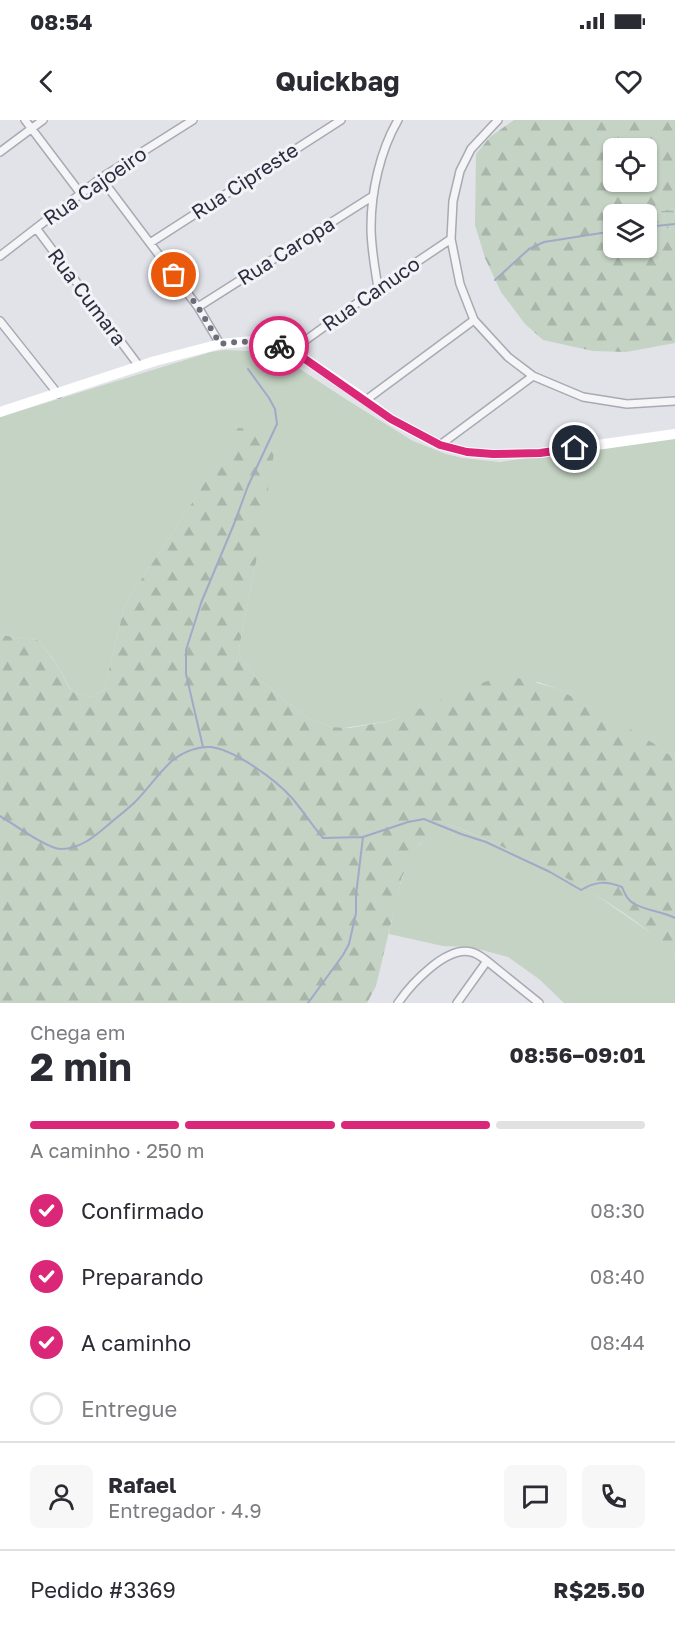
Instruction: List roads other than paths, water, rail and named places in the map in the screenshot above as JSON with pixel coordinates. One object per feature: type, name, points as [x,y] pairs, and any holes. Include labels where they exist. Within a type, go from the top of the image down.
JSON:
[{"type":"main road","points":[[0,412],[139,366],[220,344],[254,341],[267,342],[292,350],[391,419],[440,445],[467,452],[540,453],[675,434]]},
{"type":"street","points":[[25,120],[81,194]]},
{"type":"street","points":[[0,152],[43,120]]},
{"type":"street","name":"Rua Cajoeiro","points":[[0,256],[101,178],[193,120]]},
{"type":"street","name":"Rua Cipreste","points":[[150,243],[341,120]]},
{"type":"street","points":[[378,288],[372,250],[373,196],[382,159],[391,132],[398,120]]},
{"type":"street","points":[[498,120],[471,149],[460,171],[453,201],[452,239],[460,284],[474,320],[508,357],[533,376],[583,397],[627,404],[675,402]]},
{"type":"street","points":[[101,178],[198,307],[220,344]]},
{"type":"street","name":"Rua Caropa","points":[[198,307],[373,196]]},
{"type":"street","name":"Rua Cumara","points":[[36,228],[139,366]]},
{"type":"street","name":"Rua Canuco","points":[[292,350],[378,288],[452,239]]},
{"type":"street","points":[[366,400],[474,320]]},
{"type":"street","points":[[0,321],[58,394]]},
{"type":"street","points":[[440,445],[533,376]]},
{"type":"street","points":[[398,1003],[423,974],[445,957],[459,951],[473,952],[487,961],[539,1003]]},
{"type":"street","points":[[457,1003],[487,961]]},
{"type":"waterway","points":[[657,226],[675,224]]},
{"type":"waterway","points":[[495,280],[529,249],[544,242],[603,233]]},
{"type":"waterway","points":[[203,747],[186,674],[186,650],[201,603],[248,486],[277,424],[275,409],[248,369]]},
{"type":"waterway","points":[[0,816],[54,848],[74,847],[92,838],[129,807],[177,757],[196,749],[211,747],[221,749],[243,760],[276,783],[292,798],[323,838],[363,837],[424,819],[486,842],[550,872],[581,890],[601,883],[622,887],[627,898],[633,903],[675,918]]},
{"type":"waterway","points":[[308,1003],[349,944],[356,913],[363,837]]}]
